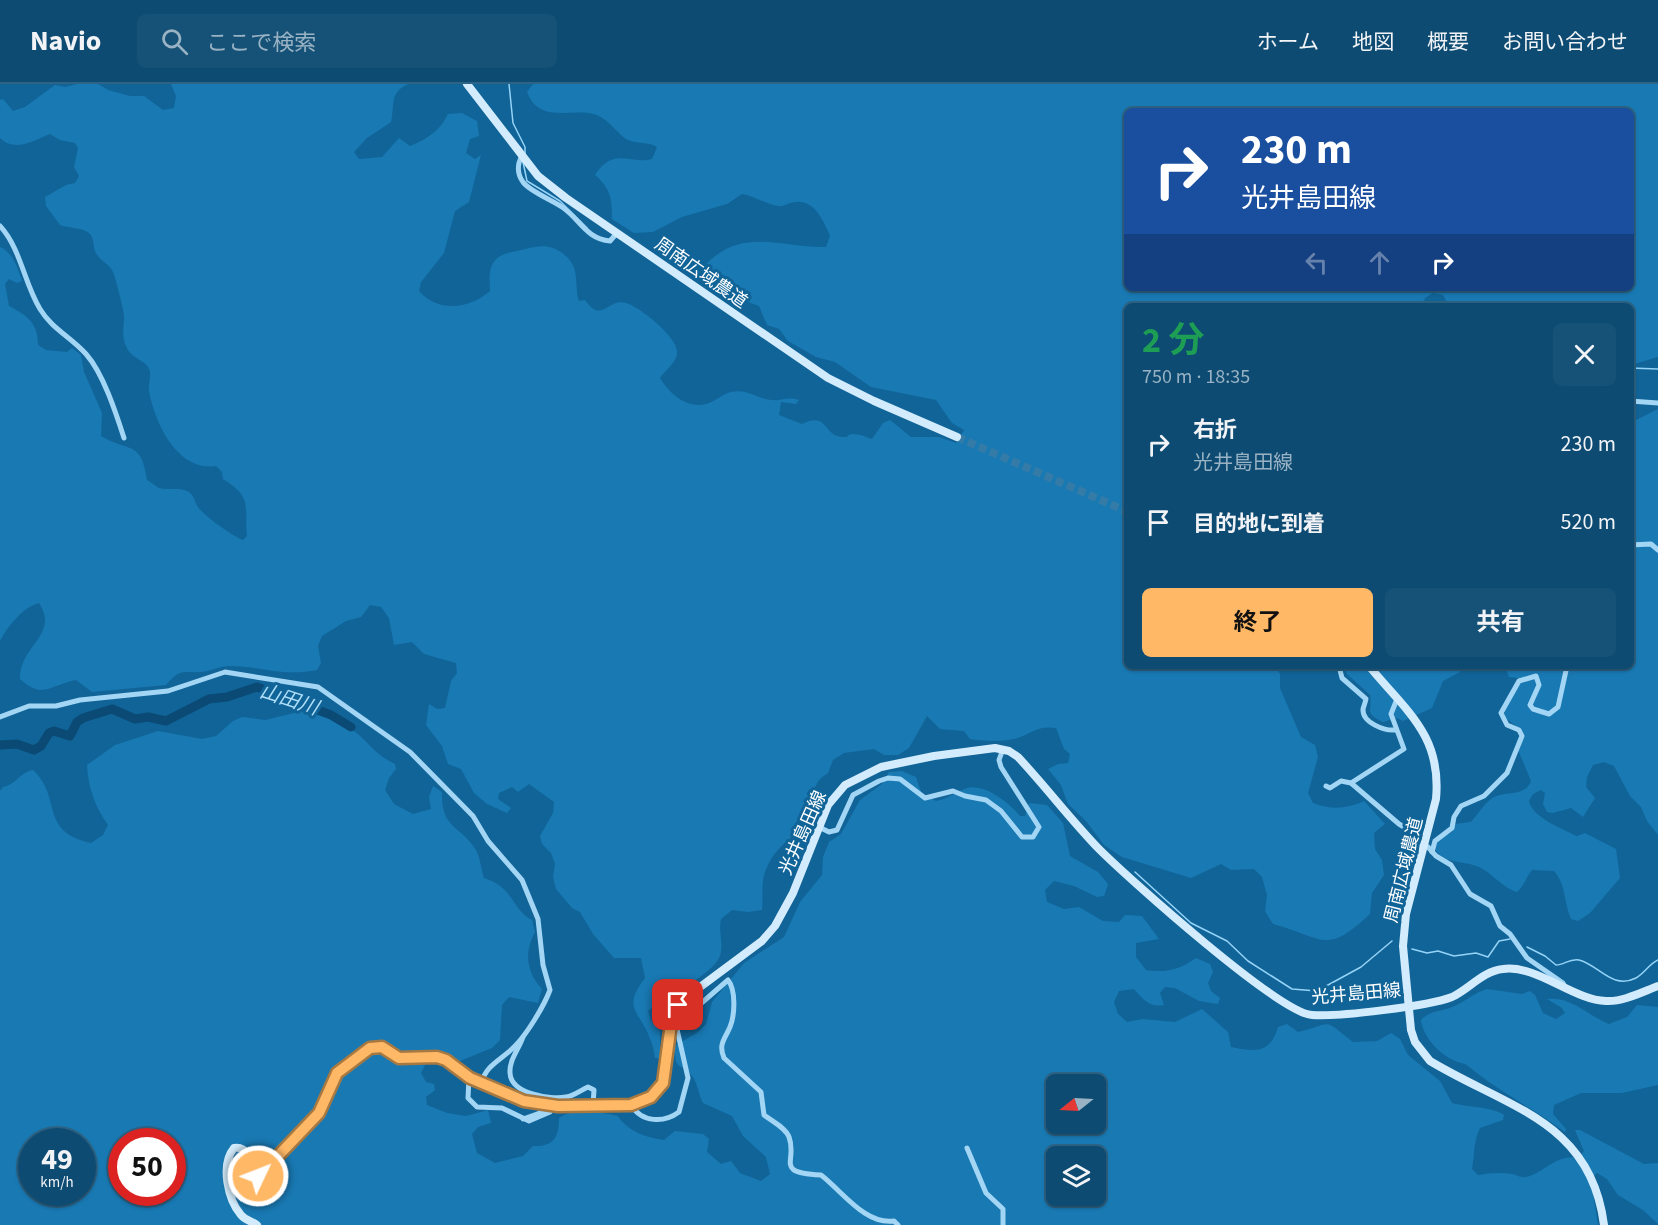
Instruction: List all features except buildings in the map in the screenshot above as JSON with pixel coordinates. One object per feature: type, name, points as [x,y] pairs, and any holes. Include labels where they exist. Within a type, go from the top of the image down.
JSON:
[{"type":"main road","name":"周南広域農道","points":[[467,84],[538,176],[617,233],[828,378],[957,437]]},
{"type":"main road","name":"周南広域農道","points":[[1371,669],[1423,731],[1436,761],[1438,779],[1436,799],[1403,928],[1408,1005],[1415,1042],[1430,1061],[1552,1128],[1575,1149],[1591,1174],[1598,1192],[1604,1225]]},
{"type":"main road","name":"光井島田線","points":[[673,1011],[684,999],[762,941],[775,927],[793,893],[819,827],[836,793],[866,772],[934,756],[985,748],[1003,749],[1018,757],[1100,850],[1156,902],[1234,967],[1293,1010],[1312,1015],[1433,1002],[1453,996],[1484,976],[1512,968],[1604,1001],[1621,999],[1658,986]]},
{"type":"main road","points":[[257,1225],[243,1218],[229,1190],[227,1172],[230,1153],[234,1148],[243,1148],[248,1152],[258,1176],[265,1178],[277,1157],[319,1113],[337,1073],[370,1048],[382,1047],[399,1058],[437,1057],[446,1060],[481,1084],[549,1108],[631,1105],[651,1097],[663,1083],[673,1011]]},
{"type":"street","points":[[522,156],[518,170],[524,184],[563,208],[597,240],[610,241],[617,233]]},
{"type":"street","points":[[0,226],[9,236],[31,291],[44,315],[52,326],[91,362],[124,438]]},
{"type":"street","points":[[1634,401],[1658,403]]},
{"type":"street","points":[[1634,545],[1651,544],[1658,550]]},
{"type":"street","points":[[1340,669],[1342,678],[1366,699],[1363,712],[1366,717],[1380,728],[1395,730]]},
{"type":"street","points":[[1432,852],[1435,841],[1452,828],[1454,817],[1461,806],[1484,796],[1507,772],[1522,736],[1519,730],[1507,725],[1501,712],[1519,681],[1536,676],[1539,685],[1530,705],[1533,709],[1549,714],[1558,707],[1566,669]]},
{"type":"street","points":[[0,717],[29,706],[56,706],[80,700],[168,691],[225,672],[310,685],[326,691],[410,752],[473,816],[483,834],[522,880],[534,905],[542,939],[543,965],[550,985],[543,1006],[514,1047],[488,1069],[481,1084]]},
{"type":"street","points":[[1351,783],[1404,749],[1395,730],[1391,714],[1397,699]]},
{"type":"street","points":[[819,827],[829,832],[837,830],[854,795],[873,783],[894,778],[900,779],[926,798],[953,791],[986,800],[1001,812],[1022,837],[1033,837],[1039,827],[1001,767],[999,760],[1003,749]]},
{"type":"street","points":[[1326,786],[1330,788],[1341,781],[1351,783],[1422,838]]},
{"type":"street","points":[[1409,830],[1411,839],[1451,865],[1470,894],[1491,906],[1500,926],[1510,934],[1527,958],[1563,983],[1565,987]]},
{"type":"street","points":[[673,1011],[681,1015],[690,1013],[728,980],[732,985],[731,1025],[721,1044],[721,1051],[724,1058],[761,1092],[764,1115],[787,1132],[791,1139],[789,1161],[794,1170],[801,1174],[821,1175],[853,1205],[879,1222],[894,1221],[898,1225]]},
{"type":"street","points":[[631,1105],[634,1110],[653,1120],[661,1121],[679,1112],[688,1078],[673,1011]]},
{"type":"street","points":[[524,1033],[510,1068],[510,1076],[517,1087],[535,1094],[567,1097],[588,1087],[595,1093],[593,1105]]},
{"type":"street","points":[[470,1078],[467,1091],[471,1103],[477,1107],[502,1108],[522,1119],[549,1108]]},
{"type":"street","points":[[967,1148],[986,1192],[1003,1209],[1003,1225]]},
{"type":"shaded area","points":[[77,84],[98,84],[108,90],[130,96],[144,96],[163,110],[174,108],[176,96],[171,84],[408,84],[395,95],[391,122],[367,138],[354,152],[359,159],[382,157],[399,138],[410,146],[437,130],[448,114],[462,113],[477,121],[479,136],[470,139],[466,153],[475,159],[481,155],[469,202],[455,211],[444,253],[421,282],[419,291],[427,298],[435,303],[454,306],[473,302],[490,291],[490,270],[498,258],[507,253],[544,246],[550,247],[562,253],[572,263],[579,301],[585,300],[596,310],[620,302],[626,303],[648,316],[671,338],[677,355],[660,378],[673,394],[685,402],[706,404],[737,391],[772,400],[795,399],[799,400],[796,404],[781,402],[779,415],[802,424],[817,420],[836,436],[847,437],[855,434],[872,439],[883,423],[890,420],[911,437],[939,437],[956,443],[964,430],[952,423],[936,400],[871,387],[835,362],[816,357],[788,341],[779,329],[767,325],[759,306],[735,297],[724,299],[714,292],[713,282],[702,274],[702,268],[717,255],[731,247],[746,243],[826,247],[830,236],[814,208],[803,202],[778,206],[742,194],[727,204],[682,217],[653,232],[634,233],[612,219],[610,195],[595,175],[602,166],[615,159],[652,159],[657,147],[626,139],[597,115],[558,113],[540,109],[527,92],[533,84],[1658,84],[1658,357],[1634,364],[1634,303],[1447,303],[1443,295],[1433,293],[1425,298],[1423,303],[1124,303],[1124,669],[1277,669],[1280,674],[1280,688],[1301,737],[1315,745],[1318,757],[1308,793],[1313,803],[1338,808],[1364,801],[1385,824],[1374,833],[1375,849],[1382,860],[1384,875],[1372,893],[1370,914],[1343,935],[1324,940],[1315,938],[1273,924],[1265,911],[1267,895],[1262,877],[1254,869],[1231,870],[1221,864],[1191,878],[1122,857],[1104,845],[1086,821],[1068,804],[1061,785],[1048,769],[1058,764],[1068,763],[1070,754],[1064,749],[1056,728],[1039,729],[1009,740],[980,740],[970,739],[964,731],[940,729],[927,716],[909,748],[898,755],[884,755],[874,749],[844,753],[833,760],[828,773],[816,785],[811,811],[803,830],[783,844],[768,865],[763,881],[762,910],[748,912],[732,910],[721,919],[721,951],[716,963],[708,971],[648,1011],[651,1021],[660,1031],[660,1058],[655,1058],[651,1041],[633,1003],[638,988],[645,978],[641,958],[614,958],[593,934],[580,912],[572,908],[556,889],[553,877],[555,864],[551,853],[542,844],[540,836],[553,813],[554,802],[529,784],[518,792],[512,787],[499,793],[498,799],[511,808],[507,813],[487,804],[474,793],[461,769],[448,764],[442,746],[426,725],[429,704],[437,709],[445,708],[451,681],[457,673],[456,663],[424,654],[412,642],[394,645],[389,618],[381,607],[370,605],[361,617],[346,621],[322,636],[318,646],[321,663],[317,670],[282,672],[226,666],[201,672],[182,672],[166,685],[92,692],[76,680],[41,690],[35,689],[20,679],[21,668],[45,624],[39,603],[33,605],[16,618],[0,641],[0,247],[12,257],[22,281],[17,283],[9,279],[5,284],[9,306],[31,321],[38,337],[38,345],[46,350],[67,352],[72,348],[81,355],[84,372],[102,413],[101,436],[137,453],[141,458],[147,480],[159,488],[180,489],[188,492],[201,511],[213,521],[243,540],[247,536],[245,503],[239,491],[223,479],[222,472],[216,466],[202,466],[179,453],[163,430],[152,404],[148,366],[129,352],[125,344],[124,313],[114,275],[94,249],[91,236],[84,230],[60,225],[46,206],[45,197],[66,185],[75,183],[79,176],[74,167],[78,148],[75,143],[60,140],[50,134],[19,145],[12,145],[0,138],[0,100],[3,99],[13,111],[25,107],[55,85],[65,87]]},
{"type":"shaded area","points":[[1658,409],[1658,835],[1647,821],[1641,807],[1630,796],[1614,766],[1604,762],[1593,765],[1587,777],[1586,787],[1595,798],[1583,817],[1571,808],[1553,813],[1547,812],[1543,804],[1545,793],[1541,790],[1533,794],[1529,801],[1531,807],[1542,817],[1577,836],[1585,833],[1616,849],[1620,878],[1590,913],[1578,921],[1571,919],[1561,882],[1554,871],[1532,870],[1517,892],[1479,867],[1442,857],[1435,849],[1438,840],[1452,832],[1455,824],[1471,822],[1491,799],[1499,795],[1520,792],[1531,781],[1516,745],[1521,730],[1504,717],[1505,708],[1521,682],[1518,678],[1509,677],[1506,669],[1634,669],[1634,421]]},
{"type":"shaded area","points":[[1344,669],[1462,669],[1443,681],[1432,708],[1403,721],[1397,718],[1383,722],[1371,714],[1370,695]]},
{"type":"shaded area","points":[[302,711],[328,717],[346,725],[381,756],[395,764],[396,769],[389,778],[385,790],[394,804],[413,814],[431,809],[429,797],[433,786],[442,792],[444,813],[476,850],[484,878],[507,892],[520,910],[532,920],[535,932],[529,947],[528,962],[533,976],[542,989],[538,1003],[509,997],[502,1005],[500,1040],[492,1048],[460,1061],[441,1054],[430,1055],[421,1073],[426,1082],[434,1084],[435,1090],[426,1097],[427,1105],[447,1113],[466,1116],[488,1110],[491,1123],[478,1127],[472,1134],[477,1153],[495,1163],[523,1156],[533,1146],[550,1143],[558,1131],[559,1118],[573,1112],[588,1111],[618,1116],[632,1130],[658,1139],[664,1140],[675,1131],[703,1134],[709,1139],[707,1152],[721,1164],[731,1161],[740,1173],[761,1181],[770,1174],[766,1157],[743,1136],[732,1116],[703,1103],[694,1079],[677,1063],[675,1046],[698,1032],[706,1024],[712,1002],[744,963],[784,937],[800,902],[822,875],[823,857],[829,842],[841,834],[860,800],[882,784],[889,772],[902,771],[916,777],[921,792],[936,801],[974,787],[996,795],[1020,816],[1025,816],[1029,803],[1047,805],[1063,823],[1070,856],[1098,872],[1108,884],[1104,896],[1097,897],[1074,886],[1054,881],[1045,890],[1047,902],[1064,909],[1079,907],[1103,921],[1119,922],[1125,915],[1142,916],[1159,939],[1136,943],[1136,957],[1146,970],[1172,970],[1196,958],[1210,964],[1213,972],[1208,983],[1211,991],[1220,998],[1218,1004],[1199,1001],[1175,988],[1165,987],[1160,993],[1164,1005],[1159,1006],[1147,1002],[1134,989],[1119,991],[1114,1002],[1118,1014],[1127,1022],[1142,1019],[1175,1022],[1202,1009],[1228,1032],[1231,1047],[1248,1050],[1266,1047],[1275,1036],[1278,1027],[1287,1024],[1298,1032],[1327,1024],[1331,1025],[1353,1042],[1377,1041],[1391,1033],[1400,1039],[1408,1055],[1440,1081],[1452,1103],[1487,1109],[1504,1115],[1503,1120],[1480,1128],[1475,1143],[1472,1169],[1478,1175],[1504,1173],[1526,1177],[1564,1158],[1579,1158],[1584,1151],[1575,1130],[1580,1130],[1644,1164],[1658,1163],[1658,1224],[1643,1210],[1618,1195],[1607,1179],[1597,1173],[1591,1179],[1598,1225],[0,1225],[0,791],[33,770],[42,781],[57,822],[75,838],[91,843],[103,835],[108,825],[93,796],[87,765],[115,745],[158,731],[202,739],[216,736],[233,721],[242,717],[265,720]]},
{"type":"shaded area","points":[[1487,989],[1522,994],[1530,991],[1535,995],[1543,1013],[1556,1019],[1565,1013],[1562,1008],[1547,999],[1572,1003],[1609,1024],[1627,1017],[1637,1005],[1658,1007],[1658,1085],[1622,1093],[1581,1093],[1554,1105],[1553,1114],[1566,1129],[1565,1132],[1491,1084],[1467,1065],[1443,1054],[1425,1033],[1421,1020],[1424,1017],[1457,1005]]},
{"type":"waterway","points":[[509,84],[513,123],[525,147],[525,154]]},
{"type":"waterway","points":[[523,162],[527,181],[560,201],[587,228]]},
{"type":"waterway","points":[[1634,368],[1658,369]]},
{"type":"waterway","name":"山田川","points":[[0,745],[17,744],[34,750],[41,746],[49,733],[54,731],[70,736],[77,722],[83,718],[112,709],[135,719],[148,717],[166,721],[209,699],[227,697],[257,687],[331,715],[351,727]]},
{"type":"waterway","points":[[1135,872],[1191,923],[1227,941],[1248,961],[1292,989],[1317,991],[1361,967],[1392,941]]},
{"type":"waterway","points":[[1412,949],[1427,953],[1438,951],[1454,956],[1476,953],[1488,957],[1499,941],[1510,939]]},
{"type":"waterway","points":[[1527,947],[1545,956],[1556,965],[1579,960],[1620,981],[1636,978],[1658,960]]},
{"type":"tunnel","points":[[957,437],[1124,510]]},
{"type":"route","points":[[258,1176],[265,1178],[268,1175],[277,1157],[319,1113],[337,1073],[370,1048],[382,1047],[399,1058],[437,1057],[446,1060],[481,1084],[524,1101],[558,1106],[631,1105],[651,1097],[663,1083],[672,1016],[678,1005]]}]
